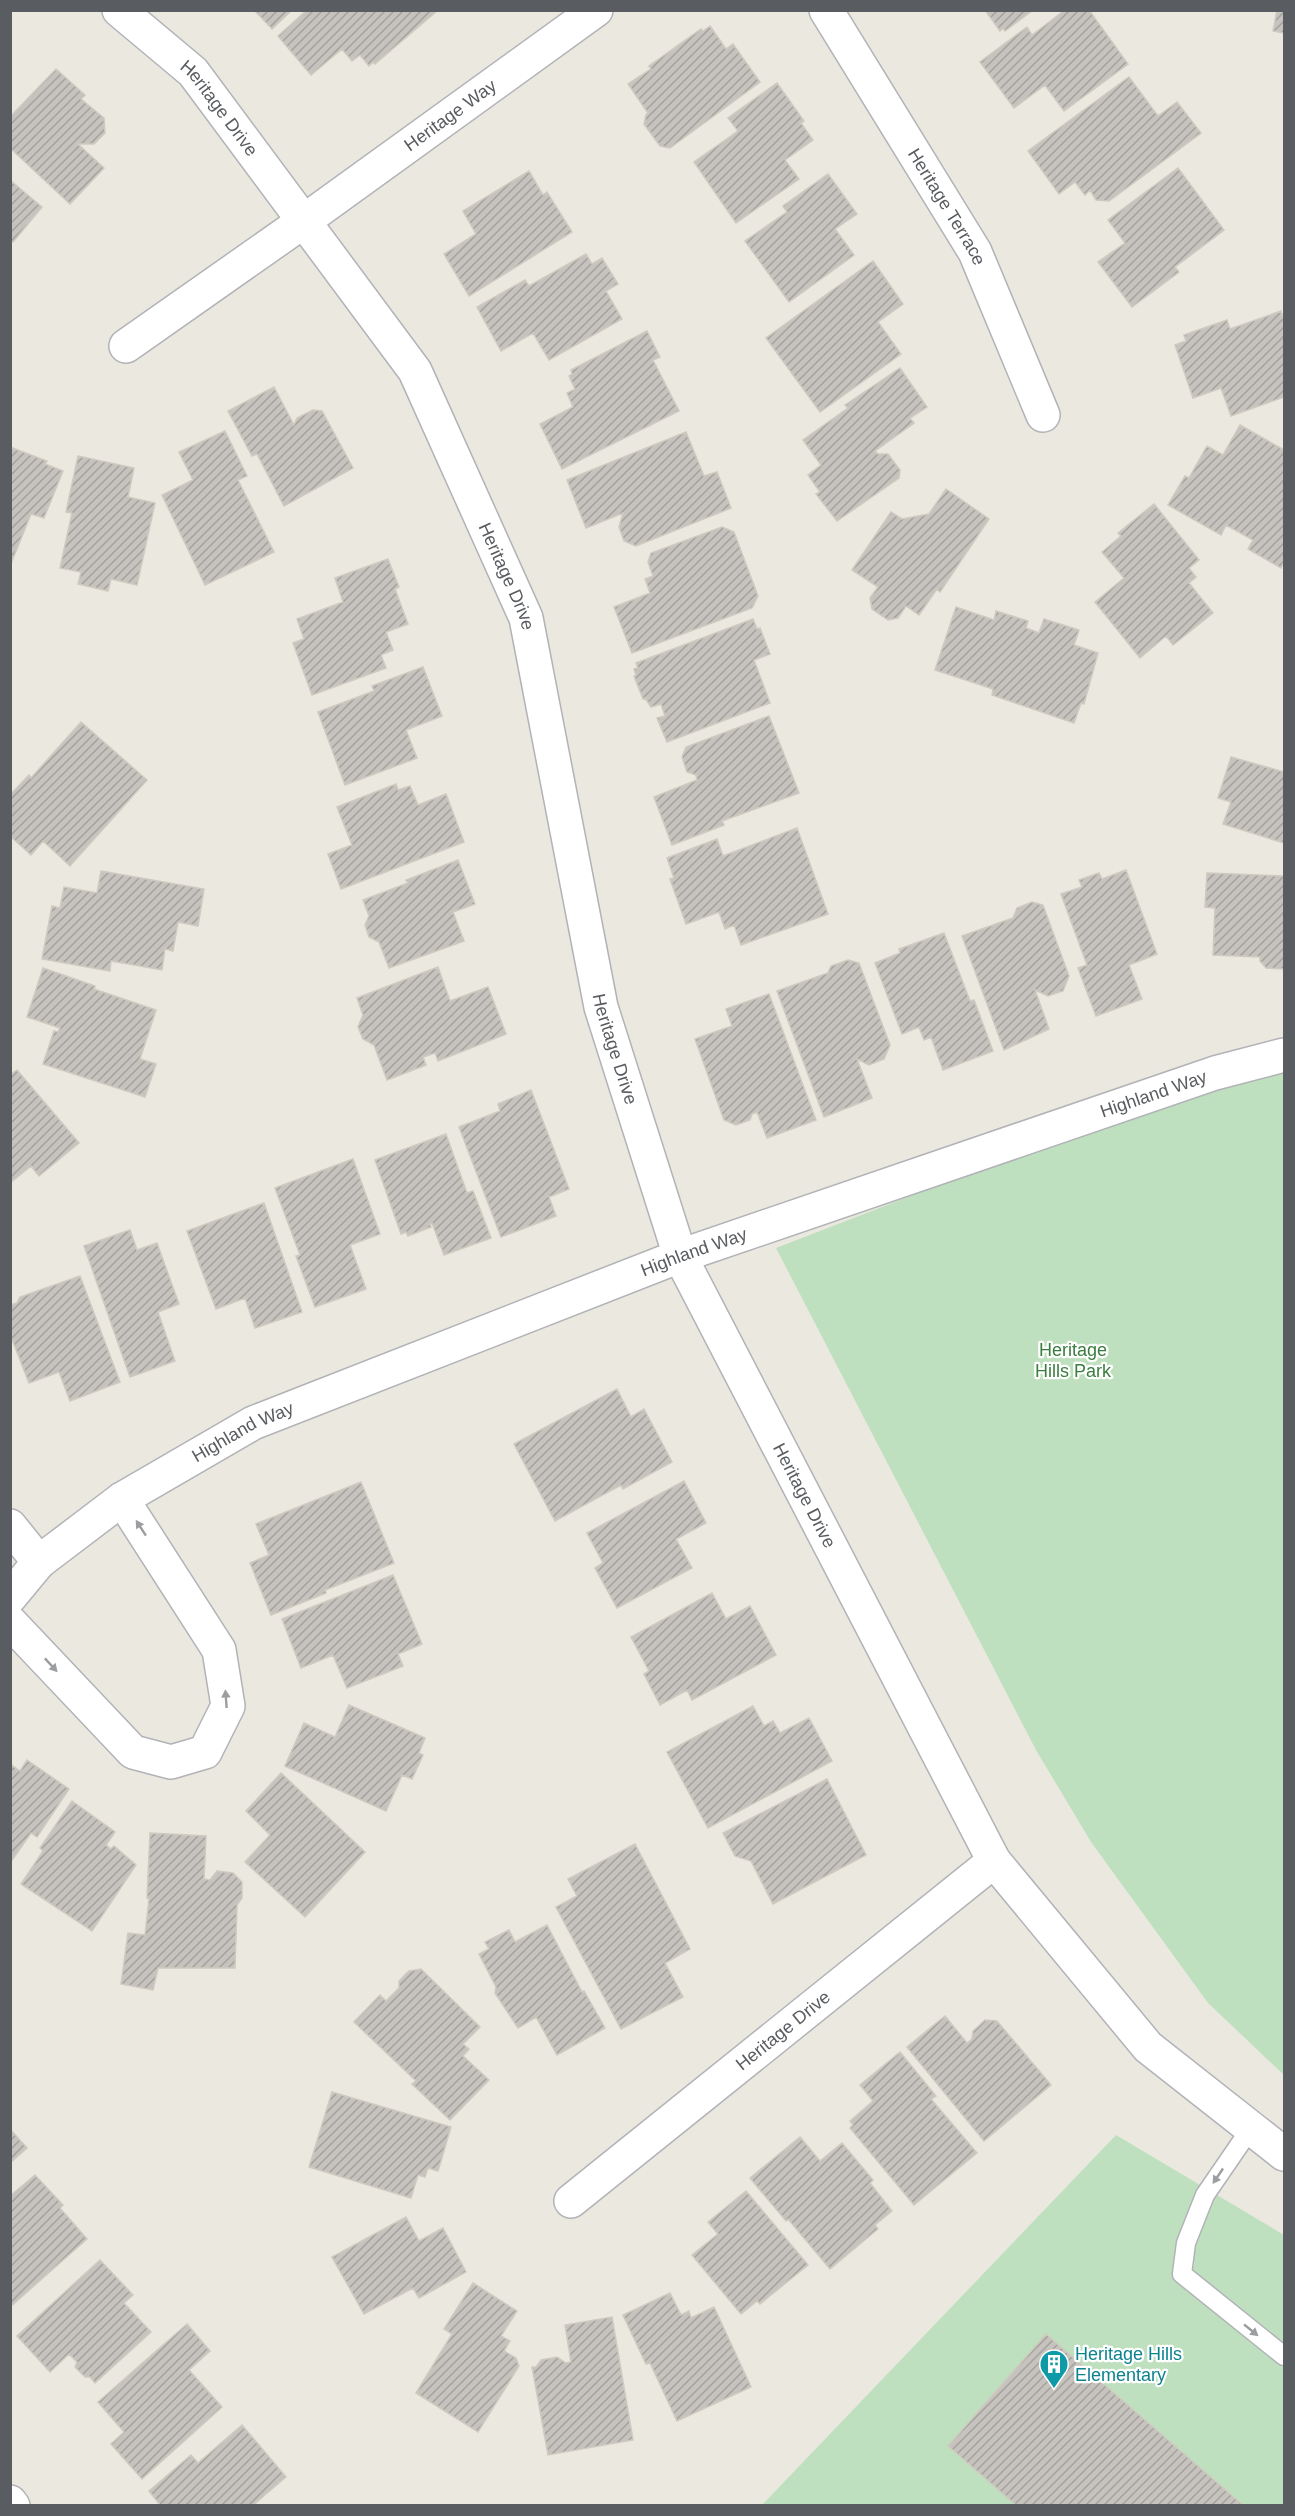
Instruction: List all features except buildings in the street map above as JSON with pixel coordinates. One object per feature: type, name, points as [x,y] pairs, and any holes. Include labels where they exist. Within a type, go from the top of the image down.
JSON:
[{"type":"street","name":"Heritage Drive","points":[[119,10],[193,72],[415,371],[526,618],[601,1007],[680,1256],[994,1861],[1148,2047],[1284,2154]]},
{"type":"street","name":"Heritage Way","points":[[304,221],[596,10]]},
{"type":"street","name":"Heritage Terrace","points":[[826,10],[975,252],[1043,415]]},
{"type":"street","points":[[126,346],[304,221]]},
{"type":"street","name":"Highland Way","points":[[10,1596],[39,1562],[122,1499],[253,1423],[680,1256],[1215,1073],[1284,1055]]},
{"type":"street","points":[[10,1622],[133,1752],[171,1762],[205,1752],[228,1706],[219,1650],[122,1499]]},
{"type":"street","points":[[10,1526],[39,1562]]},
{"type":"street","name":"Heritage Drive","points":[[572,2201],[994,1861]]},
{"type":"street","points":[[10,2502],[14,2505]]},
{"type":"lane","points":[[1251,2128],[1205,2195],[1186,2243],[1182,2274],[1284,2356]]},
{"type":"green space","name":"Heritage Hills Park","points":[[1284,1069],[1284,2075],[1208,2003],[1091,1842],[1036,1750],[776,1248],[1159,1100]]},
{"type":"green space","points":[[1116,2135],[1284,2235],[1284,2505],[761,2506]]},
{"type":"place","name":"Heritage Hills Elementary","points":[[1054,2390]]}]
